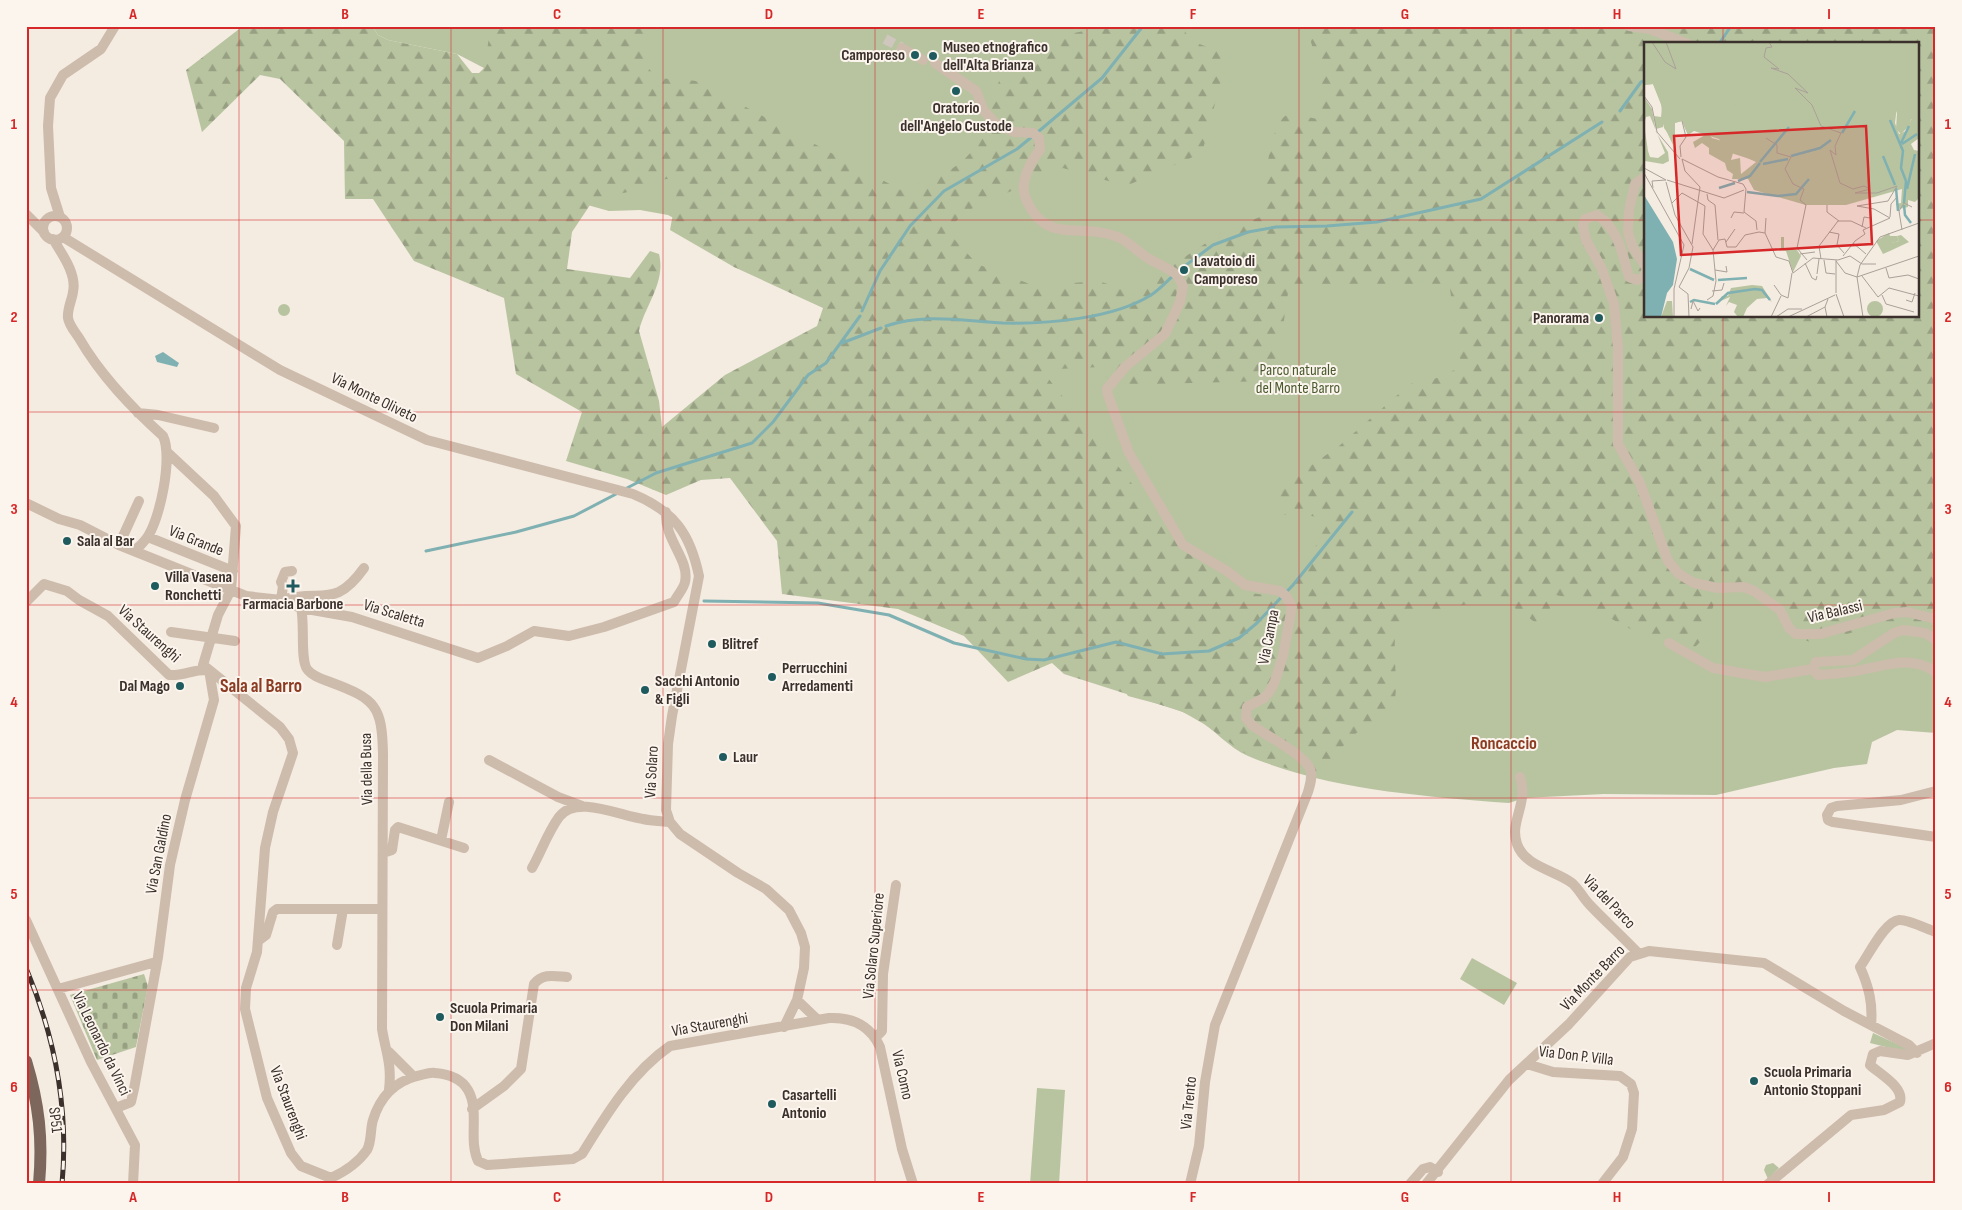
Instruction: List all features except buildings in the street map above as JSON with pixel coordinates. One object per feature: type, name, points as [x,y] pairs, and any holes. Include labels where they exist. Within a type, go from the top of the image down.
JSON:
[{"type":"main road","name":"SP51","points":[[26,1061],[40,1117],[42,1143],[40,1184]]},
{"type":"street","points":[[44,232],[43,225],[47,218],[51,188],[50,98],[62,75],[102,49],[115,26]]},
{"type":"street","points":[[1629,26],[1650,29],[1683,42]]},
{"type":"street","points":[[902,48],[923,60]]},
{"type":"street","name":"Via Campa","points":[[935,63],[976,91],[984,111],[995,123],[1014,132],[1036,136],[1040,150],[1033,158],[1025,176],[1024,194],[1033,214],[1041,222],[1057,229],[1116,236],[1178,276],[1183,286],[1180,302],[1165,334],[1125,367],[1108,389],[1108,395],[1129,453],[1183,545],[1227,571],[1245,585],[1280,591],[1286,596],[1292,607],[1280,669],[1270,691],[1264,698],[1247,706],[1246,718],[1252,725],[1297,755],[1310,767],[1312,776],[1308,792],[1215,1025]]},
{"type":"street","points":[[1644,177],[1635,184],[1629,210],[1628,232],[1633,248],[1644,264]]},
{"type":"street","points":[[51,188],[60,217],[64,256],[73,280],[74,289],[68,316],[70,323],[89,356],[114,388],[163,436],[168,453],[159,509],[148,537],[135,550]]},
{"type":"street","points":[[26,213],[47,218],[60,217]]},
{"type":"street","points":[[26,213],[44,232],[61,235]]},
{"type":"street","name":"Via Balassi","points":[[1644,277],[1637,280],[1629,277],[1620,245],[1611,227],[1597,215],[1585,218],[1583,226],[1586,240],[1602,269],[1614,304],[1618,348],[1618,444],[1643,491],[1668,561],[1679,574],[1694,583],[1718,588],[1744,587],[1754,591],[1780,610],[1789,628],[1796,634],[1820,634],[1894,612],[1907,612],[1936,619]]},
{"type":"street","name":"Via Monte Oliveto","points":[[61,235],[280,370],[427,440],[614,488],[653,502],[670,515]]},
{"type":"street","points":[[138,413],[158,415],[214,428]]},
{"type":"street","points":[[168,453],[214,496],[236,526],[231,590]]},
{"type":"street","points":[[119,545],[139,501]]},
{"type":"street","points":[[26,503],[119,545],[246,596],[281,600],[283,586],[281,582],[285,572],[292,570]]},
{"type":"street","name":"Via Scaletta","points":[[281,600],[301,608],[352,617],[478,658],[507,646],[534,631],[569,636],[604,627],[674,602],[686,582],[684,561],[674,548],[665,524],[670,515]]},
{"type":"street","name":"Via Solaro","points":[[670,515],[686,536],[695,554],[699,576],[668,744],[665,794],[670,822]]},
{"type":"street","name":"Via Grande","points":[[148,537],[233,572]]},
{"type":"street","name":"Via Scaletta","points":[[281,600],[296,595],[334,596],[352,585],[364,568]]},
{"type":"street","name":"Via Staurenghi","points":[[26,602],[44,584],[67,591],[108,616],[169,675],[181,676],[195,669],[208,670],[260,708],[280,726],[288,739],[293,753],[273,812],[265,848],[258,941],[246,988],[245,1009],[267,1098],[291,1153],[301,1166],[331,1181],[344,1172],[367,1149],[373,1121],[381,1100],[401,1081],[432,1072],[449,1075],[460,1080],[468,1090],[472,1110],[474,1153],[478,1162],[487,1165],[573,1159],[582,1154],[631,1083],[654,1057],[670,1046],[818,1020]]},
{"type":"street","name":"Via San Galdino","points":[[116,1108],[131,1102],[156,962],[170,864],[185,800],[214,700],[208,670],[203,666],[212,636],[231,590]]},
{"type":"street","name":"Via della Busa","points":[[301,608],[304,628],[303,656],[306,668],[318,678],[351,690],[369,701],[381,719],[383,754],[382,1029],[389,1052],[390,1090]]},
{"type":"street","points":[[1813,668],[1816,662],[1853,660],[1894,633],[1904,630],[1925,633],[1936,640]]},
{"type":"street","points":[[171,632],[212,636],[234,641]]},
{"type":"street","points":[[1669,643],[1713,668],[1747,674],[1765,677],[1813,668]]},
{"type":"street","points":[[1813,668],[1818,675],[1863,670],[1898,661],[1925,665],[1936,672]]},
{"type":"street","points":[[489,760],[558,797],[583,807],[642,819],[670,822],[680,834],[738,873],[766,889],[789,910],[801,933],[804,947],[804,968],[797,1000],[784,1027]]},
{"type":"street","name":"Via del Parco","points":[[1520,777],[1524,789],[1524,798],[1515,829],[1516,843],[1522,854],[1531,862],[1572,884],[1588,903],[1638,953]]},
{"type":"street","points":[[1936,791],[1901,800],[1837,806],[1831,808],[1827,815],[1828,820],[1833,822],[1936,837]]},
{"type":"street","points":[[440,840],[449,802]]},
{"type":"street","points":[[532,868],[560,816],[570,808],[583,807]]},
{"type":"street","points":[[383,853],[392,850],[395,830],[398,827],[464,848]]},
{"type":"street","name":"Via Solaro Superiore","points":[[876,1037],[882,1031],[883,974],[896,884]]},
{"type":"street","points":[[258,941],[266,935],[272,912],[277,909],[382,909]]},
{"type":"street","points":[[337,945],[343,909]]},
{"type":"street","points":[[1871,1025],[1872,1010],[1869,988],[1860,967],[1878,938],[1890,923],[1899,919],[1936,932]]},
{"type":"street","name":"Via Leonardo da Vinci","points":[[26,920],[90,1062],[135,1145],[133,1184]]},
{"type":"street","name":"Via Monte Barro","points":[[1426,1184],[1438,1172],[1509,1080],[1569,1024],[1630,957],[1638,953],[1649,951],[1764,963],[1909,1045],[1916,1053]]},
{"type":"street","points":[[58,989],[156,962]]},
{"type":"street","points":[[472,1110],[504,1086],[521,1069],[534,984],[539,978],[547,976],[567,977]]},
{"type":"street","points":[[797,1000],[818,1020]]},
{"type":"street","name":"Via Como","points":[[818,1020],[845,1018],[863,1025],[876,1037],[880,1047],[902,1149],[912,1184]]},
{"type":"street","name":"Via Trento","points":[[1190,1184],[1199,1146],[1215,1025]]},
{"type":"street","points":[[1769,1184],[1852,1115],[1884,1110],[1900,1102],[1902,1096],[1899,1089],[1870,1065],[1873,1054],[1880,1051],[1908,1055],[1936,1043]]},
{"type":"street","points":[[389,1052],[414,1077]]},
{"type":"street","name":"Via Don P. Villa","points":[[1526,1064],[1553,1072],[1620,1076],[1631,1084],[1634,1093],[1632,1129],[1623,1157],[1602,1184]]},
{"type":"street","points":[[1410,1184],[1423,1170],[1430,1167],[1438,1172]]},
{"type":"green space","name":"Parco naturale del Monte Barro","points":[[243,26],[372,26],[378,35],[388,40],[457,54],[472,73],[479,73],[484,68],[491,26],[644,26],[649,67],[655,75],[669,79],[698,81],[901,190],[942,174],[964,160],[973,150],[980,137],[1002,72],[1034,60],[1046,41],[1051,38],[1107,26],[1184,26],[1190,38],[1216,50],[1227,58],[1202,153],[1126,186],[1063,168],[969,210],[946,230],[977,264],[1027,283],[1045,285],[1099,281],[1131,292],[1226,230],[1260,217],[1268,160],[1276,130],[1281,120],[1288,115],[1318,119],[1323,114],[1315,55],[1306,26],[1936,26],[1936,628],[1908,622],[1894,623],[1865,628],[1830,640],[1811,642],[1791,635],[1771,606],[1742,589],[1718,592],[1702,640],[1695,647],[1678,647],[1660,642],[1573,600],[1556,595],[1552,599],[1546,626],[1542,627],[1514,607],[1495,600],[1409,615],[1399,623],[1395,637],[1396,694],[1391,712],[1355,734],[1319,771],[1307,775],[1247,755],[1204,724],[1183,712],[1064,674],[1052,663],[1008,682],[964,636],[898,609],[782,594],[777,541],[730,478],[701,480],[666,495],[627,479],[566,461],[582,412],[516,374],[504,298],[414,261],[373,199],[345,199],[344,141],[280,79],[260,75],[202,132],[186,70]],"holes":[[[679,180],[670,230],[734,267],[823,308],[817,326],[725,375],[662,427],[659,401],[639,331],[660,275],[659,254],[650,251],[630,278],[567,269],[572,232],[590,205],[599,198],[628,192],[653,181]],[[1449,282],[1461,367],[1432,380],[1410,384],[1339,446],[1296,476],[1283,489],[1276,505],[1280,513],[1289,516],[1316,517],[1320,529],[1319,537],[1311,555],[1279,597],[1244,592],[1164,524],[1044,373],[1057,369],[1101,367],[1111,384],[1119,385],[1266,381],[1276,373],[1288,293],[1299,289],[1426,287]]]},
{"type":"green space","name":"Parco naturale del Monte Barro","points":[[372,26],[1936,26],[1936,733],[1897,730],[1872,742],[1867,764],[1834,768],[1716,795],[1604,794],[1524,798],[1509,803],[1409,794],[1343,784],[1311,777],[1241,753],[1196,718],[1171,708],[1128,696],[878,316],[734,267],[685,224],[668,215],[640,210],[609,211],[584,204],[484,68],[457,54],[388,40],[378,35]]},
{"type":"green space","points":[[282,304],[286,304],[290,310],[286,316],[282,316],[278,312],[278,308]]},
{"type":"green space","points":[[1472,958],[1517,983],[1504,1005],[1460,979]]},
{"type":"green space","points":[[144,974],[148,986],[136,1047],[97,1060],[70,995]]},
{"type":"green space","points":[[1873,1033],[1908,1050],[1902,1051],[1870,1043]]},
{"type":"green space","points":[[1037,1088],[1065,1090],[1059,1184],[1030,1184]]},
{"type":"green space","points":[[1773,1163],[1779,1168],[1768,1179],[1764,1170],[1766,1165]]},
{"type":"water","points":[[163,352],[179,363],[177,367],[157,362],[155,356]]},
{"type":"waterway","points":[[862,311],[880,271],[910,226],[944,191],[1017,149],[1039,131],[1102,78],[1143,26]]},
{"type":"waterway","points":[[1720,42],[1731,26]]},
{"type":"waterway","points":[[1620,111],[1641,82],[1644,81]]},
{"type":"waterway","points":[[1178,271],[1213,245],[1248,232],[1276,227],[1327,226],[1377,222],[1481,199],[1602,122]]},
{"type":"waterway","points":[[886,326],[901,322],[930,319],[1020,323],[1059,321],[1099,315],[1136,303],[1154,293],[1174,275]]},
{"type":"waterway","points":[[625,489],[656,473],[752,443],[773,422],[808,375],[826,363],[860,316]]},
{"type":"waterway","points":[[842,343],[881,328]]},
{"type":"waterway","points":[[426,551],[516,532],[574,516],[618,493]]},
{"type":"waterway","points":[[704,601],[818,603],[889,615],[954,643],[1026,659],[1044,660],[1116,642],[1162,654],[1209,651],[1239,638],[1257,623],[1293,585],[1352,512]]},
{"type":"tunnel","points":[[885,39],[902,48]]},
{"type":"railway","points":[[26,968],[45,1020],[58,1074],[63,1128],[62,1184]]},
{"type":"place","name":"Camporeso","points":[[915,55]]},
{"type":"place","name":"Museo etnografico dell'Alta Brianza","points":[[933,56]]},
{"type":"place","name":"Oratorio dell'Angelo Custode","points":[[956,91]]},
{"type":"place","name":"Lavatoio di Camporeso","points":[[1184,270]]},
{"type":"place","name":"Panorama","points":[[1599,318]]},
{"type":"place","name":"Sala al Bar","points":[[67,541]]},
{"type":"place","name":"Villa Vasena Ronchetti","points":[[155,586]]},
{"type":"place","name":"Farmacia Barbone","points":[[293,586]]},
{"type":"place","name":"Blitref","points":[[712,644]]},
{"type":"place","name":"Perrucchini Arredamenti","points":[[772,677]]},
{"type":"place","name":"Dal Mago","points":[[180,686]]},
{"type":"place","name":"Sacchi Antonio & Figli","points":[[645,690]]},
{"type":"place","name":"Laur","points":[[723,757]]},
{"type":"place","name":"Scuola Primaria Don Milani","points":[[440,1017]]},
{"type":"place","name":"Scuola Primaria Antonio Stoppani","points":[[1754,1081]]},
{"type":"place","name":"Casartelli Antonio","points":[[772,1104]]},
{"type":"district","name":"Sala al Barro","points":[[261,686]]},
{"type":"district","name":"Roncaccio","points":[[1504,743]]}]
